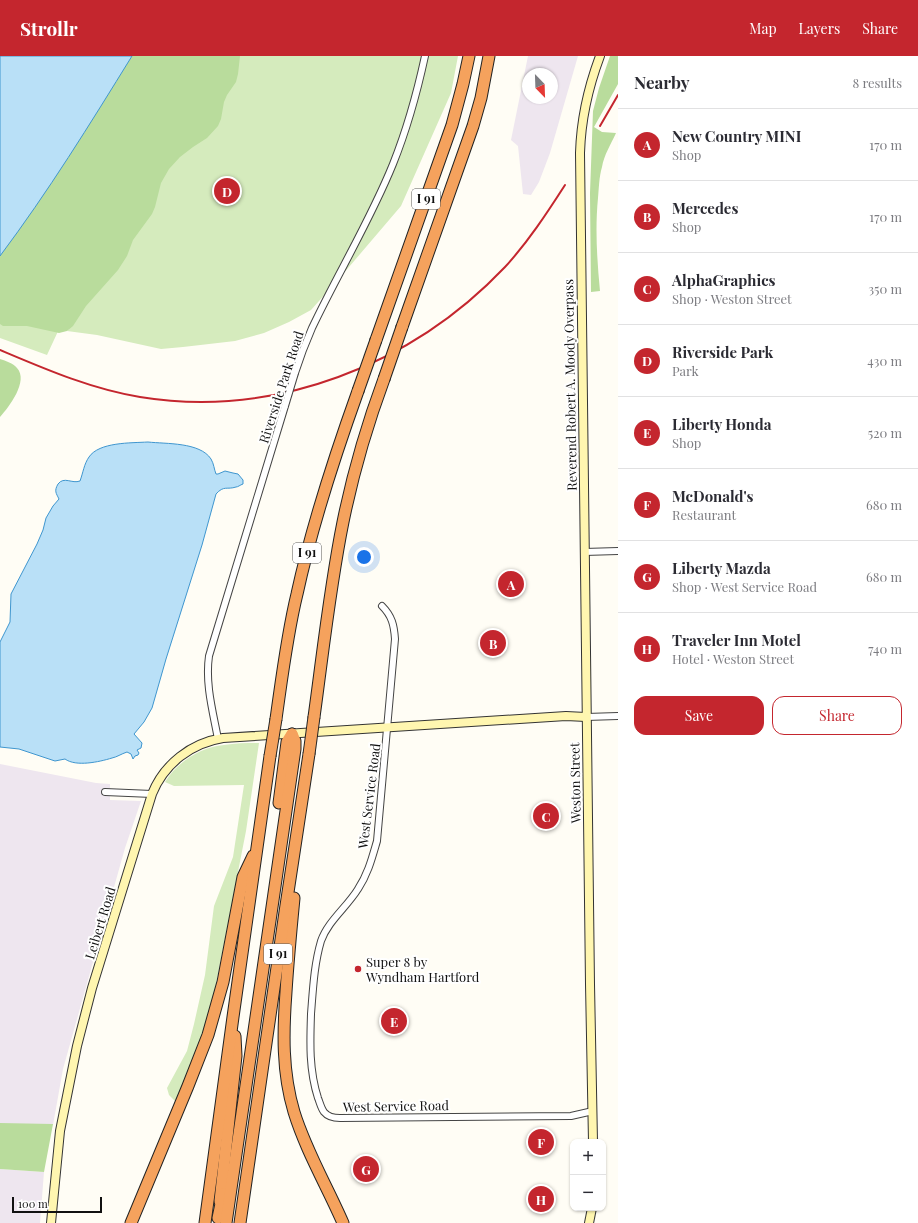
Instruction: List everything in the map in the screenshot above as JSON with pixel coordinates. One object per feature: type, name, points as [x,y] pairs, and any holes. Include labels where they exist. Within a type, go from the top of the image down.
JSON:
[{"type":"highway","name":"I 91","points":[[205,1223],[270,756],[290,624],[307,551],[328,476],[452,125],[469,56]]},
{"type":"highway","name":"I 91","points":[[240,1223],[337,556],[344,521],[364,440],[473,126],[489,56]]},
{"type":"highway","points":[[220,1221],[295,748],[295,741],[292,734]]},
{"type":"highway","points":[[131,1223],[210,1029],[222,982],[243,877],[257,848]]},
{"type":"highway","points":[[293,856],[296,879],[289,941],[283,1028],[283,1050],[286,1078],[294,1111],[304,1138],[343,1222]]},
{"type":"highway","points":[[220,1221],[236,1056],[236,1039],[233,1017]]},
{"type":"main road","name":"Reverend Robert A. Moody Overpass","points":[[586,717],[580,152],[581,128],[585,104],[600,56]]},
{"type":"main road","points":[[292,734],[566,716],[586,717]]},
{"type":"main road","name":"Weston Street","points":[[586,717],[593,1139]]},
{"type":"main road","name":"Leibert Road","points":[[51,1223],[60,1131],[77,1046],[90,995],[152,794],[167,768],[195,746],[218,739],[292,734]]},
{"type":"main road","points":[[589,1223],[592,1211]]},
{"type":"main road","points":[[593,1211],[594,1223]]},
{"type":"street","name":"Riverside Park Road","points":[[218,739],[208,684],[207,670],[209,656],[302,350],[392,165],[411,110],[424,56]]},
{"type":"street","points":[[584,552],[618,551]]},
{"type":"street","name":"West Service Road","points":[[382,606],[393,621],[395,639],[377,841],[368,871],[358,890],[330,924],[322,940],[315,969],[312,997],[310,1061],[314,1086],[323,1111],[328,1116],[340,1118],[571,1116],[593,1112]]},
{"type":"street","points":[[586,717],[618,716]]},
{"type":"street","points":[[105,792],[152,794]]},
{"type":"shaded area","points":[[528,56],[578,56],[550,153],[539,182],[531,195],[523,194],[518,146],[511,140],[522,86],[522,104],[558,104],[558,68],[526,68]]},
{"type":"shaded area","points":[[0,764],[96,783],[110,784],[110,800],[141,801],[125,848],[63,1069],[53,1125],[0,1124]]},
{"type":"shaded area","points":[[0,1169],[44,1172],[40,1223],[0,1223]]},
{"type":"green space","points":[[104,56],[240,56],[236,82],[224,102],[221,119],[218,126],[207,138],[180,157],[169,169],[161,183],[152,214],[133,240],[127,256],[118,270],[86,306],[73,326],[67,331],[59,333],[27,326],[3,326],[0,324],[0,226]]},
{"type":"green space","points":[[132,56],[458,56],[451,93],[401,206],[311,310],[264,333],[235,341],[161,349],[97,335],[67,331],[69,329],[60,327],[47,355],[0,338],[0,256]]},
{"type":"green space","points":[[610,56],[618,56],[618,84],[594,127],[602,132],[616,133],[604,158],[600,175],[597,210],[597,256],[600,291],[591,292],[590,193],[593,111]]},
{"type":"green space","points":[[0,359],[9,362],[17,368],[20,373],[21,380],[16,394],[0,417]]},
{"type":"green space","points":[[259,743],[246,831],[216,984],[208,1018],[176,1102],[169,1095],[167,1088],[187,1051],[194,1024],[205,975],[214,906],[233,857],[244,785],[174,786],[165,782],[176,768],[198,752],[215,746],[228,744]]},
{"type":"green space","points":[[0,1123],[53,1124],[44,1172],[0,1169]]},
{"type":"water","points":[[0,56],[132,56],[52,183],[0,256]]},
{"type":"water","points":[[148,442],[182,445],[199,449],[206,453],[211,459],[216,474],[225,471],[238,474],[243,480],[243,484],[233,488],[223,489],[216,494],[152,708],[144,722],[134,734],[142,743],[141,748],[137,750],[139,753],[133,759],[131,754],[127,752],[107,760],[75,763],[65,759],[55,761],[19,749],[0,747],[0,642],[10,622],[11,594],[37,544],[46,518],[59,499],[56,488],[60,482],[65,480],[74,482],[80,481],[87,460],[100,448],[124,443]]},
{"type":"railway","points":[[600,126],[618,95]]},
{"type":"railway","points":[[0,350],[51,371],[104,389],[140,397],[191,402],[241,400],[290,391],[338,377],[384,357],[428,332],[468,302],[505,267],[522,248],[565,185]]},
{"type":"place","name":"Riverside Park","points":[[227,191]]},
{"type":"place","name":"New Country MINI","points":[[511,584]]},
{"type":"place","name":"Mercedes","points":[[493,643]]},
{"type":"place","name":"AlphaGraphics","points":[[546,816]]},
{"type":"place","name":"Super 8 by Wyndham Hartford","points":[[358,969]]},
{"type":"place","name":"Liberty Honda","points":[[394,1021]]},
{"type":"place","name":"McDonald's","points":[[541,1142]]},
{"type":"place","name":"Liberty Mazda","points":[[366,1169]]},
{"type":"place","name":"Traveler Inn Motel","points":[[541,1199]]}]
